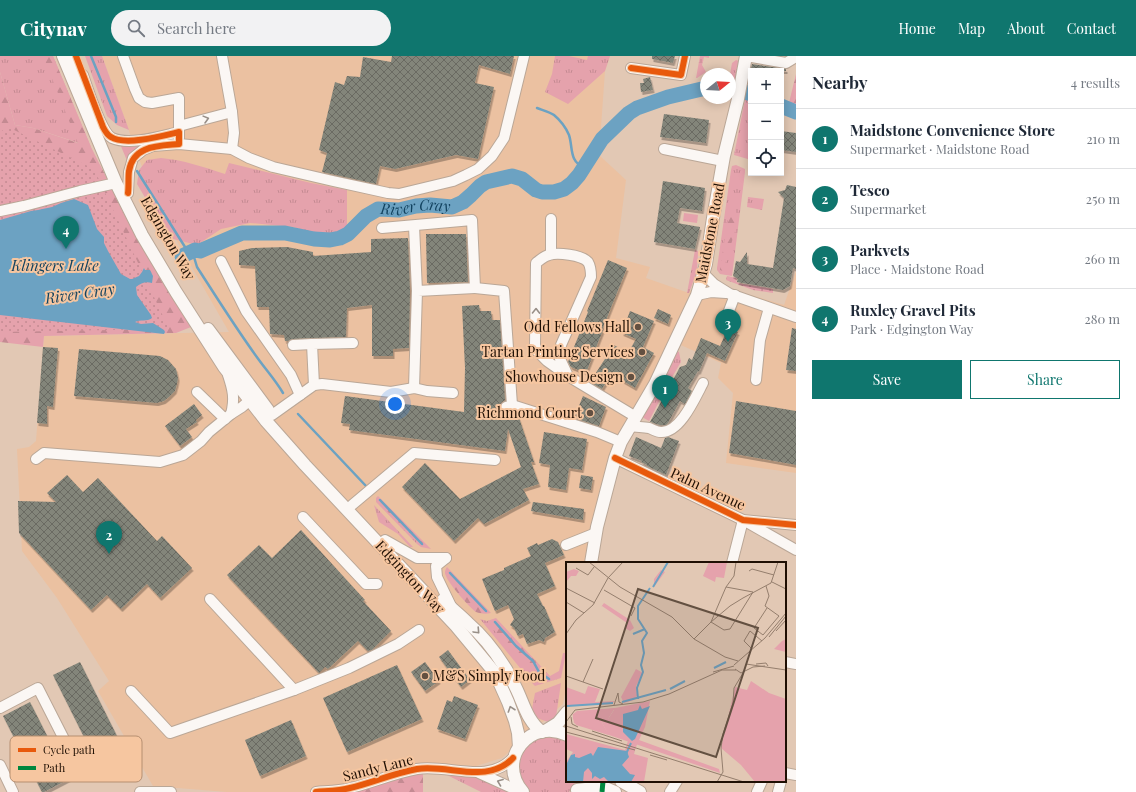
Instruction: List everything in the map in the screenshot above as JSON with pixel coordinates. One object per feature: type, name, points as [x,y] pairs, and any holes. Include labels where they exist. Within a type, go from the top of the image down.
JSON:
[{"type":"main road","name":"Edgington Way","points":[[63,56],[116,183],[142,235],[191,317],[250,405],[269,418],[305,455],[350,508],[364,529],[457,619],[495,673],[508,702],[518,733],[513,772],[522,792]]},
{"type":"main road","name":"Edgington Way","points":[[72,56],[128,193],[201,320],[269,418],[281,432],[282,440],[350,508],[385,540],[431,588],[433,596],[457,619],[468,623],[488,644],[504,665],[530,718],[538,728],[544,731]]},
{"type":"main road","name":"Maidstone Road","points":[[591,562],[596,533],[621,442],[655,384],[697,295],[704,274],[723,161],[738,99],[746,56]]},
{"type":"main road","name":"Edgington Way","points":[[201,320],[200,323],[251,397],[250,405]]},
{"type":"main road","points":[[516,752],[525,741],[558,723],[566,713]]},
{"type":"main road","points":[[544,731],[556,731],[566,735]]},
{"type":"main road","points":[[623,782],[640,792]]},
{"type":"main road","points":[[579,788],[603,787],[615,792]]},
{"type":"street","points":[[76,56],[99,118],[108,135],[116,139],[132,140],[179,129],[232,112]]},
{"type":"street","points":[[123,56],[139,98],[145,102],[152,103],[179,98]]},
{"type":"street","points":[[222,56],[232,112],[234,133],[232,149]]},
{"type":"street","points":[[128,193],[129,172],[133,158],[143,150],[153,146],[179,144],[232,149],[249,158],[273,167],[388,193],[405,193],[453,181],[478,169],[492,156],[504,138],[524,56]]},
{"type":"street","points":[[631,68],[681,75],[685,56]]},
{"type":"street","points":[[746,56],[786,63],[796,57]]},
{"type":"street","points":[[179,87],[179,144]]},
{"type":"street","points":[[664,149],[723,161]]},
{"type":"street","points":[[0,211],[116,183]]},
{"type":"street","points":[[550,219],[551,254]]},
{"type":"street","points":[[382,228],[472,220],[475,288]]},
{"type":"street","points":[[414,226],[417,291],[414,388]]},
{"type":"street","points":[[567,374],[560,359],[561,345],[591,277],[591,270],[588,262],[581,258],[566,254],[551,254],[536,263],[535,345],[537,351],[547,361],[633,421],[659,432],[666,432],[677,426],[703,383]]},
{"type":"street","points":[[221,261],[246,311],[291,375],[300,395]]},
{"type":"street","points":[[704,274],[714,284],[733,294],[796,317]]},
{"type":"street","points":[[417,291],[475,288],[504,291],[509,406],[597,432],[621,442]]},
{"type":"street","points":[[697,295],[711,292],[733,294]]},
{"type":"street","points":[[727,316],[733,294]]},
{"type":"street","points":[[756,380],[760,340],[769,308]]},
{"type":"street","points":[[293,345],[353,343]]},
{"type":"street","points":[[312,344],[314,385]]},
{"type":"street","points":[[224,367],[231,384],[234,399],[228,416]]},
{"type":"street","points":[[269,418],[314,385],[322,384],[391,392],[414,388],[453,393]]},
{"type":"street","points":[[196,392],[228,416]]},
{"type":"street","points":[[36,459],[44,453],[160,462],[183,455],[201,441],[228,416],[250,405]]},
{"type":"street","points":[[350,508],[414,453],[495,460]]},
{"type":"street","name":"Palm Avenue","points":[[616,458],[743,520],[796,525]]},
{"type":"street","points":[[303,517],[366,584],[377,584]]},
{"type":"street","points":[[732,562],[743,520],[796,550]]},
{"type":"street","points":[[566,545],[596,533]]},
{"type":"street","points":[[385,540],[417,558],[446,558],[436,566],[437,577],[457,619]]},
{"type":"street","points":[[577,540],[594,545]]},
{"type":"street","points":[[210,599],[294,690]]},
{"type":"street","points":[[131,691],[170,733],[294,690],[356,665],[398,644],[419,630]]},
{"type":"street","points":[[786,662],[796,664]]},
{"type":"street","points":[[0,708],[38,688],[62,736]]},
{"type":"street","name":"Sandy Lane","points":[[479,773],[501,768],[508,763],[516,752]]},
{"type":"street","points":[[0,765],[13,792]]},
{"type":"street","name":"Sandy Lane","points":[[316,792],[348,789],[418,769],[447,769],[479,773],[522,792]]},
{"type":"street","points":[[786,773],[796,775]]},
{"type":"street","points":[[670,792],[675,782]]},
{"type":"street","points":[[757,792],[762,782]]},
{"type":"street","points":[[778,792],[781,782]]},
{"type":"street","points":[[140,792],[170,792]]},
{"type":"shaded area","points":[[102,56],[610,56],[605,71],[599,155],[626,180],[616,258],[650,267],[646,278],[686,292],[714,284],[784,305],[796,271],[796,473],[726,463],[733,393],[718,378],[721,363],[674,342],[613,447],[596,521],[589,562],[566,562],[566,689],[563,704],[502,758],[476,766],[423,764],[330,790],[310,792],[227,792],[153,786],[142,767],[142,736],[124,736],[98,691],[109,681],[57,598],[22,551],[17,449],[29,447],[36,441],[44,336],[229,332],[155,203]]},
{"type":"green space","points":[[0,56],[53,56],[91,147],[33,128],[15,125],[0,72]]},
{"type":"green space","points":[[43,56],[53,56],[91,147],[137,238],[191,327],[176,333],[44,336],[43,347],[0,342],[0,72],[15,125],[33,128],[78,143]]},
{"type":"green space","points":[[85,56],[102,56],[129,130],[117,125],[107,116]]},
{"type":"green space","points":[[555,56],[569,56],[587,60],[588,56],[610,56],[605,71],[568,104],[545,92],[552,74]]},
{"type":"green space","points":[[700,56],[709,56],[709,58],[704,57],[702,65],[704,68],[700,68],[700,76],[696,78]]},
{"type":"green space","points":[[736,60],[739,61],[736,74],[736,68],[731,68],[732,63]]},
{"type":"green space","points":[[796,74],[796,110],[788,107]]},
{"type":"green space","points":[[746,94],[748,95],[748,159],[734,155]]},
{"type":"green space","points":[[8,127],[94,169],[169,329],[0,332],[0,132]]},
{"type":"green space","points":[[120,144],[132,147],[142,145],[128,163]]},
{"type":"green space","points":[[161,158],[201,166],[225,174],[229,163],[311,183],[347,190],[347,228],[335,235],[321,235],[293,227],[250,223],[221,229],[197,245],[169,238],[137,184],[139,170],[147,160]]},
{"type":"green space","points":[[736,165],[745,169],[745,172],[732,276],[720,274],[717,268],[731,170],[732,166]]},
{"type":"green space","points":[[748,197],[764,199],[762,210],[747,207]]},
{"type":"green space","points":[[730,205],[734,206],[737,215],[736,228],[723,271],[720,270]]},
{"type":"green space","points":[[684,213],[698,215],[697,223],[683,221]]},
{"type":"green space","points":[[695,250],[698,251],[697,271],[689,293],[687,293]]},
{"type":"green space","points":[[727,276],[737,278],[736,281],[738,283],[773,289],[773,293],[753,290],[726,280]]},
{"type":"green space","points":[[677,351],[679,352],[681,362],[664,391],[660,388]]},
{"type":"green space","points":[[656,393],[662,396],[649,421],[642,417]]},
{"type":"green space","points":[[378,496],[431,549],[421,547],[417,544],[376,502],[376,498]]},
{"type":"green space","points":[[383,502],[426,546],[422,546],[382,506],[381,503]]},
{"type":"green space","points":[[374,505],[413,547],[410,547],[398,534],[379,522]]},
{"type":"green space","points":[[447,567],[491,613],[478,613],[469,606],[445,575],[445,570]]},
{"type":"green space","points":[[496,618],[550,676],[559,671],[563,653],[566,653],[561,678],[535,686],[480,619],[487,621]]},
{"type":"green space","points":[[497,620],[540,666],[534,672],[528,670],[514,656],[494,630],[493,626]]},
{"type":"green space","points":[[561,683],[556,717],[548,722],[537,718],[532,709],[535,693]]},
{"type":"green space","points":[[552,737],[566,742],[566,782],[576,782],[569,792],[530,792],[525,787],[520,777],[519,760],[521,755],[528,746],[542,738]]},
{"type":"green space","points":[[415,773],[423,774],[423,792],[331,792]]},
{"type":"green space","points":[[447,775],[487,780],[501,787],[507,792],[481,792]]},
{"type":"water","name":"Klingers Lake","points":[[74,199],[88,205],[97,229],[104,237],[104,243],[121,274],[132,279],[139,276],[144,268],[145,270],[150,270],[153,276],[152,283],[148,282],[140,284],[136,287],[137,295],[152,318],[135,322],[141,324],[153,323],[164,330],[164,334],[0,315],[0,220],[31,211],[52,207]]},
{"type":"building","points":[[392,56],[514,56],[510,74],[479,65],[475,83],[494,87],[478,159],[456,155],[395,169],[380,166],[376,184],[322,172],[327,153],[319,150],[335,82],[344,85],[347,76],[360,77],[363,57],[391,62]]},
{"type":"building","points":[[652,56],[675,56],[673,63],[652,59]]},
{"type":"building","points":[[752,64],[779,68],[751,68]]},
{"type":"building","points":[[650,77],[653,90],[641,92],[640,83],[644,83],[643,79]]},
{"type":"building","points":[[664,114],[709,120],[706,143],[660,137]]},
{"type":"building","points":[[784,131],[796,133],[796,152],[784,150]]},
{"type":"building","points":[[663,181],[705,188],[702,211],[680,208],[677,223],[700,227],[695,249],[654,242]]},
{"type":"building","points":[[787,185],[796,187],[796,269],[793,268],[790,286],[783,290],[737,282],[738,279],[733,276],[736,261],[740,262],[747,252],[747,264],[773,268],[784,198],[778,192],[785,190]]},
{"type":"building","points":[[426,234],[466,234],[468,282],[427,283]]},
{"type":"building","points":[[408,238],[410,291],[409,348],[393,349],[393,356],[372,356],[372,305],[347,308],[346,337],[293,339],[285,341],[284,335],[270,334],[269,307],[257,307],[255,266],[239,265],[239,251],[252,248],[287,247],[313,252],[313,256],[371,252],[371,239]]},
{"type":"building","points":[[608,260],[627,268],[586,373],[571,367],[568,362]]},
{"type":"building","points":[[479,305],[480,311],[491,311],[492,320],[500,320],[505,400],[501,403],[500,409],[502,412],[506,413],[506,419],[518,415],[534,462],[531,462],[539,484],[523,489],[529,500],[484,524],[478,518],[454,541],[402,487],[425,463],[460,499],[521,467],[508,429],[505,451],[349,430],[350,424],[341,423],[345,396],[464,412],[465,368],[462,306]]},
{"type":"building","points":[[658,309],[671,315],[668,324],[654,318]]},
{"type":"building","points":[[630,311],[654,321],[643,347],[654,353],[635,388],[611,374],[602,389],[590,382],[614,345],[628,353],[636,339],[622,333]]},
{"type":"building","points":[[728,328],[738,332],[725,361],[707,353],[699,372],[698,371],[688,388],[692,391],[685,404],[680,401],[666,425],[650,422],[680,367],[686,365],[689,358],[692,360],[701,338],[720,346]]},
{"type":"building","points":[[792,328],[796,329],[796,371],[786,370]]},
{"type":"building","points":[[43,347],[58,348],[53,407],[47,406],[47,424],[37,423]]},
{"type":"building","points":[[79,349],[160,356],[168,360],[176,369],[178,378],[175,391],[164,401],[157,403],[74,396]]},
{"type":"building","name":"Richmond Court","points":[[583,396],[606,407],[599,426],[574,418]]},
{"type":"building","points":[[736,401],[796,411],[796,465],[729,453]]},
{"type":"building","points":[[194,404],[202,415],[196,420],[197,422],[186,429],[192,437],[180,446],[165,426]]},
{"type":"building","points":[[544,432],[587,439],[582,470],[569,468],[566,490],[548,487],[550,465],[539,463]]},
{"type":"building","points":[[636,437],[661,448],[665,438],[668,437],[679,441],[666,475],[647,466],[641,462],[642,461],[629,456]]},
{"type":"building","points":[[67,475],[83,492],[98,478],[157,541],[162,536],[192,568],[160,598],[147,584],[121,609],[107,595],[91,610],[19,533],[18,501],[56,502],[47,493]]},
{"type":"building","points":[[581,475],[593,477],[591,490],[579,488]]},
{"type":"building","points":[[533,502],[584,509],[583,520],[531,511]]},
{"type":"building","points":[[301,530],[365,600],[363,601],[391,631],[372,650],[368,651],[358,641],[328,669],[325,667],[319,673],[227,575],[259,545],[272,558]]},
{"type":"building","points":[[552,539],[558,542],[564,555],[545,563],[555,586],[537,594],[555,632],[545,638],[544,642],[539,640],[527,644],[523,634],[518,636],[514,628],[510,625],[514,619],[508,605],[495,611],[482,579],[504,570],[504,568],[531,556],[527,548],[537,543],[538,545]]},
{"type":"building","points":[[448,650],[470,680],[461,687],[439,657]]},
{"type":"building","points":[[80,662],[117,736],[84,736],[53,675]]},
{"type":"building","name":"M&S Simply Food","points":[[425,662],[439,681],[425,691],[411,672]]},
{"type":"building","points":[[397,665],[422,719],[347,752],[323,698]]},
{"type":"building","points":[[454,696],[478,705],[465,739],[437,729],[447,700],[452,702]]},
{"type":"building","points":[[30,702],[47,736],[13,736],[3,716]]},
{"type":"building","points":[[291,720],[306,756],[260,776],[245,740]]},
{"type":"building","points":[[37,782],[63,782],[44,792],[42,792]]},
{"type":"waterway","points":[[91,56],[116,117],[116,122]]},
{"type":"waterway","name":"River Cray","points":[[182,256],[195,250],[200,251],[242,233],[285,233],[314,239],[330,240],[340,238],[348,234],[366,216],[378,209],[399,210],[416,206],[430,205],[452,207],[463,202],[486,182],[512,176],[522,179],[536,190],[542,192],[554,192],[564,189],[579,175],[602,139],[629,113],[637,108],[668,97],[700,89]]},
{"type":"waterway","name":"River Cray","points":[[736,89],[748,93]]},
{"type":"waterway","name":"River Cray","points":[[784,107],[796,112]]},
{"type":"waterway","points":[[537,108],[552,114],[561,122],[569,135],[572,154],[576,162],[584,167]]},
{"type":"waterway","points":[[137,171],[185,247],[195,250],[194,257],[197,267],[227,314],[283,393]]},
{"type":"waterway","points":[[298,414],[366,486]]},
{"type":"waterway","points":[[380,500],[422,544]]},
{"type":"waterway","points":[[450,573],[486,611]]},
{"type":"waterway","points":[[495,622],[516,646],[533,661],[539,672],[549,679]]},
{"type":"marked path","points":[[602,792],[603,782]]},
{"type":"cycle path","points":[[76,56],[103,127],[106,133],[110,136],[117,140],[125,141],[154,138],[179,132],[179,144],[148,148],[136,156],[131,162],[129,171],[128,193]]},
{"type":"cycle path","points":[[631,68],[681,75],[685,56]]},
{"type":"cycle path","points":[[615,458],[743,520],[796,525]]},
{"type":"cycle path","points":[[316,792],[346,789],[417,769],[429,768],[468,772],[492,770],[503,766],[513,758]]},
{"type":"place","name":"Ruxley Gravel Pits","points":[[66,249]]},
{"type":"place","name":"Odd Fellows Hall","points":[[638,327]]},
{"type":"place","name":"Parkvets","points":[[728,342]]},
{"type":"place","name":"Tartan Printing Services","points":[[642,352]]},
{"type":"place","name":"Showhouse Design","points":[[631,377]]},
{"type":"place","name":"Maidstone Convenience Store","points":[[665,408]]},
{"type":"place","name":"Richmond Court","points":[[590,413]]},
{"type":"place","name":"Tesco","points":[[109,554]]},
{"type":"place","name":"M&S Simply Food","points":[[425,676]]}]
